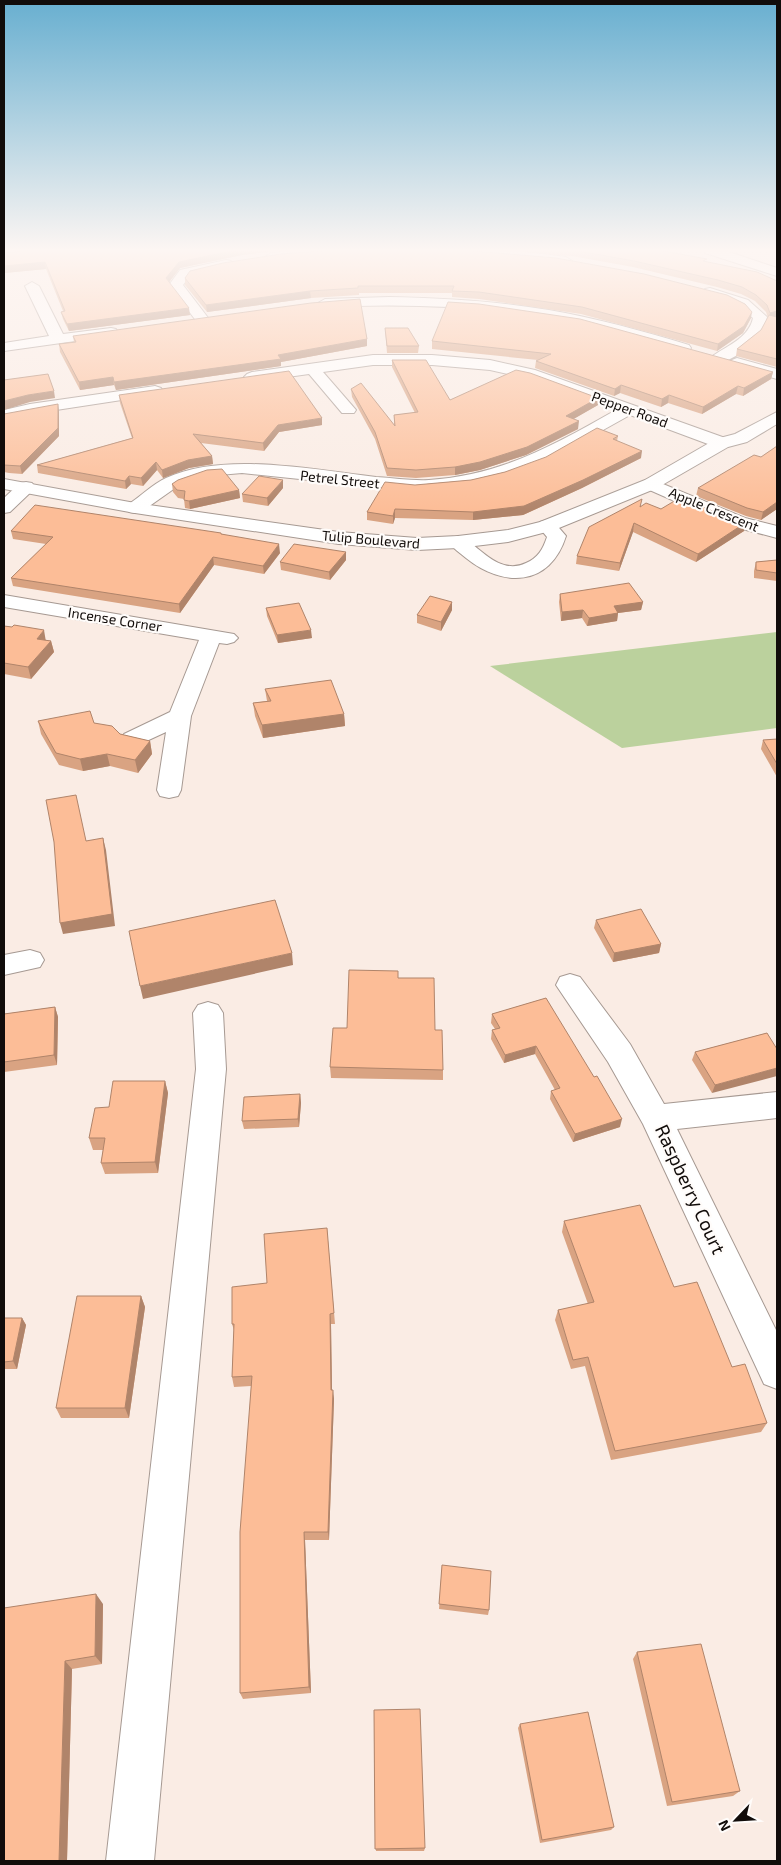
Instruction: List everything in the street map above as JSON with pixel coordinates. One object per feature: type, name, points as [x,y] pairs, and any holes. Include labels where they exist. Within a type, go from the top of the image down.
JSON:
[{"type":"main road","points":[[4,347],[73,337]]},
{"type":"main road","points":[[643,337],[777,374]]},
{"type":"main road","points":[[719,358],[749,337]]},
{"type":"main road","name":"Pepper Road","points":[[235,380],[373,360],[432,360],[490,364],[535,374],[722,443]]},
{"type":"main road","points":[[313,369],[348,410]]},
{"type":"main road","points":[[4,415],[30,409],[167,389]]},
{"type":"main road","name":"Petrel Street","points":[[135,508],[172,482],[206,470],[242,468],[415,486],[440,485],[484,477],[524,466],[570,443],[629,409]]},
{"type":"main road","name":"Tulip Boulevard","points":[[4,484],[135,508],[339,538],[417,544],[458,542],[508,536],[548,526],[651,484],[722,443],[741,438],[774,410]]},
{"type":"main road","name":"Apple Crescent","points":[[651,484],[738,522],[777,532]]},
{"type":"main road","points":[[4,508],[26,487]]},
{"type":"main road","points":[[458,542],[487,565],[504,572],[520,572],[536,566],[550,554],[557,536],[548,526]]},
{"type":"main road","name":"Incense Corner","points":[[4,601],[219,636],[180,716]]},
{"type":"main road","points":[[132,738],[180,716]]},
{"type":"main road","points":[[169,790],[180,716]]},
{"type":"main road","points":[[570,985],[619,1053],[656,1118]]},
{"type":"main road","points":[[130,1861],[211,1069],[208,1014]]},
{"type":"main road","name":"Raspberry Court","points":[[777,1105],[656,1118],[777,1371]]},
{"type":"green space","points":[[777,632],[777,728],[622,748],[490,666]]},
{"type":"building","points":[[74,337],[367,337],[367,339],[278,355],[281,359],[114,382],[113,377],[79,382],[59,344],[76,342]]},
{"type":"building","points":[[386,337],[414,337],[419,346],[387,346]]},
{"type":"building","points":[[434,337],[646,337],[773,372],[744,388],[738,386],[703,407],[669,395],[662,399],[621,385],[615,389],[536,361],[551,354],[432,341]]},
{"type":"building","points":[[692,337],[728,337],[718,344]]},
{"type":"building","points":[[752,337],[777,337],[777,359],[737,349]]},
{"type":"building","points":[[392,360],[426,360],[450,400],[516,370],[530,373],[598,398],[566,416],[579,421],[527,447],[480,462],[455,467],[416,470],[387,468],[375,432],[351,389],[361,383],[395,426],[394,415],[418,412]]},
{"type":"building","points":[[289,371],[322,418],[278,425],[263,443],[193,434],[212,456],[188,460],[162,470],[156,462],[141,478],[129,476],[125,481],[37,465],[133,438],[119,395]]},
{"type":"building","points":[[48,374],[54,391],[4,401],[4,380]]},
{"type":"building","points":[[58,404],[58,428],[20,466],[4,465],[4,414]]},
{"type":"building","points":[[597,428],[618,436],[613,439],[642,451],[524,506],[473,512],[395,509],[393,516],[367,512],[385,482],[415,485],[471,480],[505,472],[546,457]]},
{"type":"building","points":[[777,446],[777,502],[763,512],[747,508],[698,488],[754,455],[761,457]]},
{"type":"building","points":[[222,469],[239,490],[189,501],[184,500],[185,491],[177,490],[172,484],[207,470]]},
{"type":"building","points":[[259,476],[283,480],[267,498],[242,494]]},
{"type":"building","points":[[681,497],[732,520],[745,523],[698,554],[634,523],[620,563],[577,556],[589,527],[642,499],[640,507],[646,503],[661,509]]},
{"type":"building","points":[[35,505],[221,533],[279,544],[263,566],[213,557],[179,604],[11,578],[53,537],[11,531]]},
{"type":"building","points":[[294,544],[346,552],[329,572],[280,562]]},
{"type":"building","points":[[777,560],[777,573],[756,570],[756,562]]},
{"type":"building","points":[[629,583],[643,602],[614,606],[618,613],[589,618],[583,610],[562,612],[560,594]]},
{"type":"building","points":[[430,596],[452,602],[441,622],[417,615]]},
{"type":"building","points":[[299,603],[311,630],[277,635],[266,608]]},
{"type":"building","points":[[14,625],[44,630],[37,639],[51,641],[28,667],[4,663],[4,626],[12,627]]},
{"type":"building","points":[[331,680],[344,714],[262,725],[253,703],[271,701],[265,689]]},
{"type":"building","points":[[90,711],[94,723],[112,726],[120,734],[150,741],[135,760],[107,754],[80,759],[56,753],[38,721]]},
{"type":"building","points":[[777,739],[777,764],[763,740]]},
{"type":"building","points":[[76,795],[86,841],[103,838],[112,914],[60,923],[54,842],[46,800]]},
{"type":"building","points":[[275,900],[292,953],[140,986],[129,931]]},
{"type":"building","points":[[641,909],[661,944],[614,953],[596,920]]},
{"type":"building","points":[[349,970],[398,971],[398,978],[434,978],[435,1030],[442,1030],[443,1070],[330,1067],[333,1028],[347,1028]]},
{"type":"building","points":[[546,998],[594,1077],[597,1076],[622,1119],[575,1134],[551,1091],[560,1088],[536,1046],[505,1055],[492,1030],[500,1028],[492,1014]]},
{"type":"building","points":[[55,1007],[54,1055],[4,1062],[4,1014]]},
{"type":"building","points":[[767,1033],[777,1049],[777,1068],[715,1085],[695,1052]]},
{"type":"building","points":[[113,1081],[165,1081],[155,1162],[101,1163],[105,1138],[89,1138],[95,1108],[109,1107]]},
{"type":"building","points":[[300,1094],[298,1119],[242,1121],[244,1097]]},
{"type":"building","points":[[640,1205],[674,1287],[697,1282],[732,1367],[745,1364],[767,1423],[615,1451],[588,1357],[573,1360],[558,1310],[594,1302],[564,1221]]},
{"type":"building","points":[[327,1228],[334,1313],[330,1314],[331,1390],[333,1390],[328,1532],[304,1532],[309,1687],[240,1693],[240,1532],[252,1376],[232,1377],[234,1324],[232,1324],[232,1287],[267,1283],[264,1234]]},
{"type":"building","points":[[77,1296],[141,1296],[125,1408],[56,1408]]},
{"type":"building","points":[[4,1318],[22,1318],[13,1361],[4,1362]]},
{"type":"building","points":[[442,1565],[491,1571],[489,1610],[439,1604]]},
{"type":"building","points":[[96,1594],[95,1656],[65,1661],[59,1861],[4,1861],[4,1608]]},
{"type":"building","points":[[701,1644],[740,1791],[672,1802],[637,1652]]},
{"type":"building","points":[[420,1709],[425,1848],[375,1849],[374,1710]]},
{"type":"building","points":[[588,1712],[614,1827],[542,1840],[520,1724]]}]
